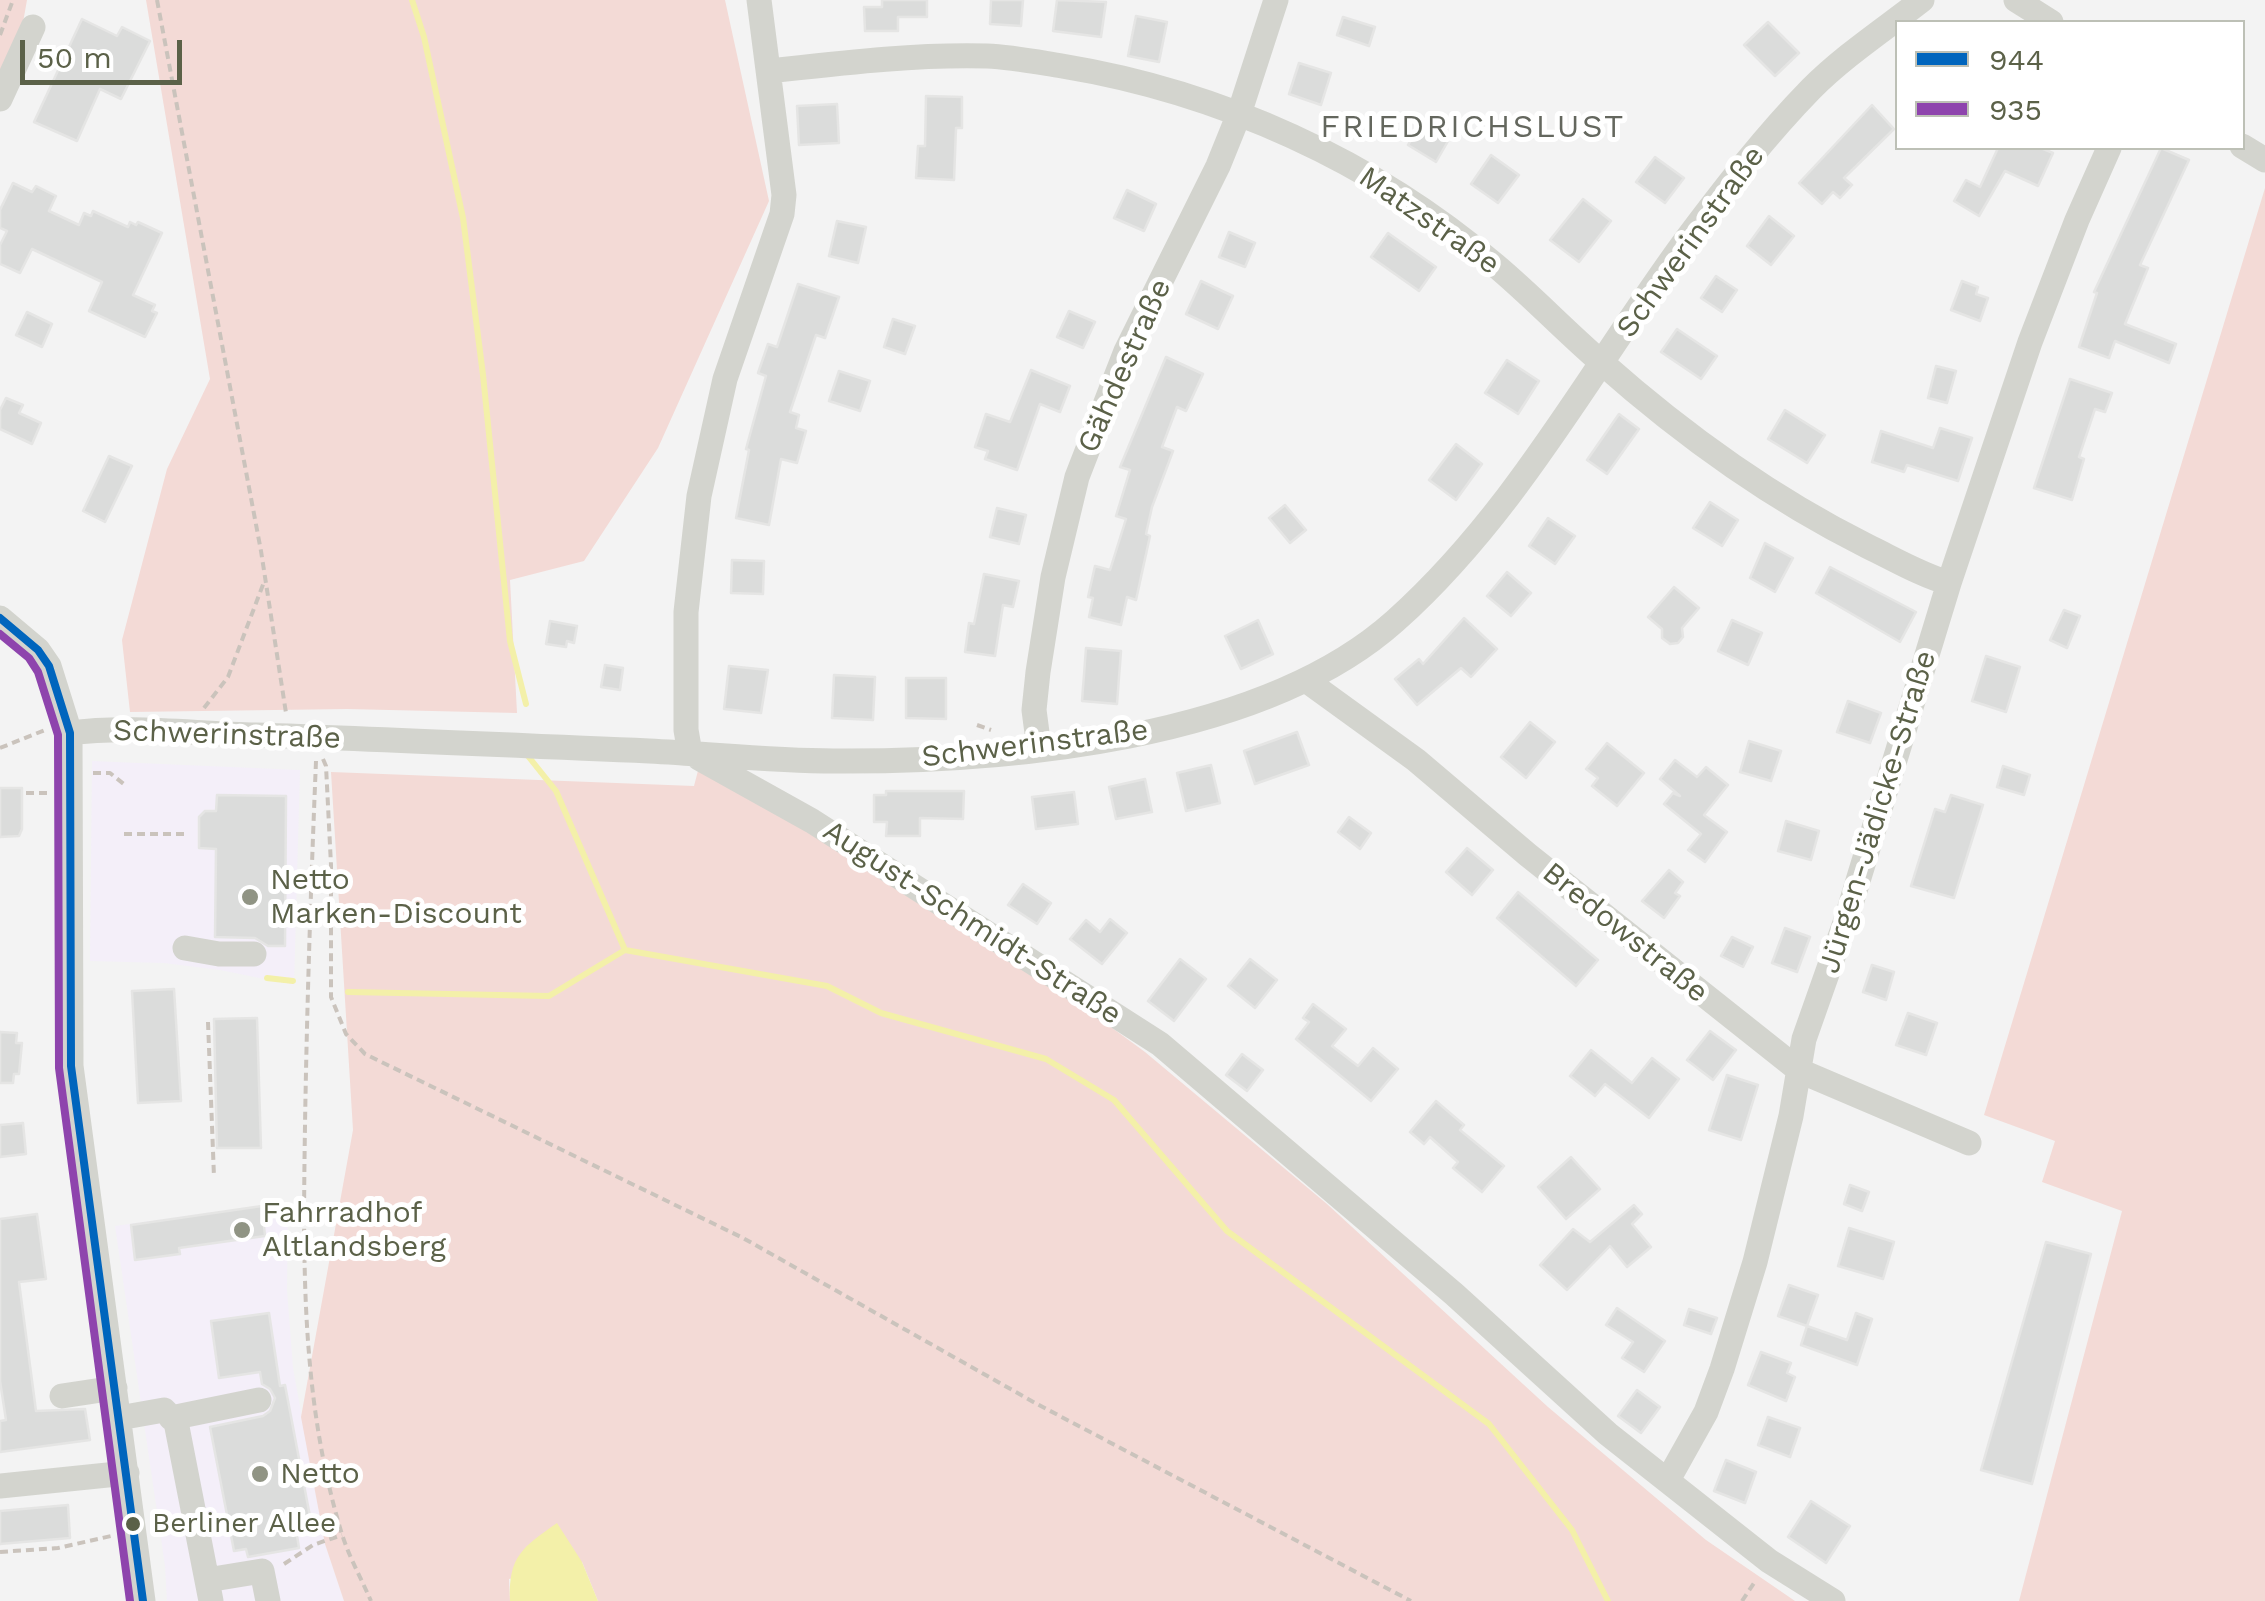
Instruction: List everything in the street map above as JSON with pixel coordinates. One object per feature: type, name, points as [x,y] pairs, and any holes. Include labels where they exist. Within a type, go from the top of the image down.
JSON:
[{"type":"street","points":[[690,753],[686,730],[686,612],[700,496],[725,379],[782,214],[784,195],[759,0]]},
{"type":"street","name":"Gähdestraße","points":[[1040,748],[1034,710],[1044,626],[1078,477],[1126,351],[1196,213],[1239,114],[1276,0]]},
{"type":"street","name":"Schwerinstraße","points":[[57,731],[837,761],[967,757],[1040,748],[1167,728],[1256,702],[1307,681],[1389,627],[1452,565],[1498,511],[1684,242],[1763,143],[1813,87],[1922,0]]},
{"type":"street","points":[[2016,0],[2049,20]]},
{"type":"street","points":[[0,99],[33,26]]},
{"type":"street","name":"Matzstraße","points":[[769,70],[992,56],[1111,74],[1239,114],[1322,150],[1406,198],[1494,264],[1602,364],[1780,498],[1931,578],[1950,583]]},
{"type":"street","name":"Jürgen-Jädicke-Straße","points":[[1668,1480],[1706,1412],[1722,1369],[1754,1262],[1800,1071],[1804,1039],[1846,920],[1950,583],[2030,342],[2076,220],[2108,150]]},
{"type":"street","points":[[0,618],[38,650],[49,666],[57,731],[70,1066],[127,1473],[138,1600]]},
{"type":"street","name":"Bredowstraße","points":[[1307,681],[1416,760],[1571,890],[1800,1071],[1968,1143]]},
{"type":"street","name":"August-Schmidt-Straße","points":[[690,753],[812,821],[1160,1044],[1454,1294],[1608,1434],[1770,1561],[1833,1601]]},
{"type":"street","points":[[185,948],[219,954],[254,954]]},
{"type":"street","points":[[62,1396],[115,1388]]},
{"type":"street","points":[[172,1418],[259,1400]]},
{"type":"street","points":[[119,1418],[164,1410],[176,1422],[209,1590],[262,1571],[266,1590]]},
{"type":"street","points":[[0,1486],[127,1473]]},
{"type":"path","points":[[0,35],[13,0]]},
{"type":"path","points":[[157,0],[265,578],[286,712]]},
{"type":"path","points":[[204,708],[228,677],[265,578]]},
{"type":"path","points":[[0,748],[57,731]]},
{"type":"path","points":[[311,742],[303,1288],[320,1452],[342,1535],[371,1601]]},
{"type":"path","points":[[311,742],[326,766],[332,865],[331,997],[346,1034],[366,1054],[743,1238],[1037,1404],[1410,1601]]},
{"type":"path","points":[[88,773],[110,773],[125,785]]},
{"type":"path","points":[[26,793],[48,793]]},
{"type":"path","points":[[124,834],[186,834]]},
{"type":"path","points":[[208,1022],[214,1177]]},
{"type":"path","points":[[0,1552],[58,1548],[116,1535]]},
{"type":"path","points":[[266,1590],[313,1545],[342,1535]]},
{"type":"shaded area","points":[[0,0],[27,0],[22,28],[0,79]]},
{"type":"shaded area","points":[[146,0],[725,0],[769,201],[658,448],[584,561],[510,580],[517,713],[347,709],[130,712],[122,640],[167,469],[210,379]]},
{"type":"shaded area","points":[[2265,188],[2265,1601],[2019,1601],[2122,1211],[2042,1182],[2055,1141],[1984,1115]]},
{"type":"shaded area","points":[[92,761],[300,770],[294,985],[164,963],[90,961]]},
{"type":"shaded area","points":[[700,763],[1100,1019],[1145,1052],[1327,1204],[1548,1407],[1706,1540],[1795,1601],[598,1601],[582,1562],[509,1579],[510,1601],[344,1601],[325,1544],[301,1417],[353,1130],[331,772],[694,786]]},
{"type":"shaded area","points":[[288,1202],[287,1290],[293,1368],[325,1544],[344,1601],[167,1601],[115,1226]]},
{"type":"shaded area","points":[[557,1523],[582,1562],[598,1601],[510,1601],[512,1573],[520,1554]]},
{"type":"building","points":[[882,0],[927,0],[927,17],[898,17],[898,31],[865,31],[864,7],[882,7]]},
{"type":"building","points":[[991,0],[1023,0],[1021,26],[990,24]]},
{"type":"building","points":[[1057,0],[1106,2],[1101,37],[1053,31]]},
{"type":"building","points":[[1136,16],[1167,22],[1159,62],[1128,56]]},
{"type":"building","points":[[1343,17],[1375,27],[1369,46],[1337,35]]},
{"type":"building","points":[[82,19],[117,36],[122,27],[150,41],[121,99],[100,89],[77,141],[34,122]]},
{"type":"building","points":[[1768,22],[1799,53],[1775,76],[1744,45]]},
{"type":"building","points":[[1299,63],[1331,73],[1321,105],[1289,94]]},
{"type":"building","points":[[926,96],[962,97],[954,180],[916,178],[918,146],[925,146]]},
{"type":"building","points":[[837,104],[839,143],[799,145],[797,106]]},
{"type":"building","points":[[1872,105],[1894,129],[1844,178],[1852,185],[1840,198],[1833,192],[1822,204],[1799,183]]},
{"type":"building","points":[[1423,120],[1451,136],[1436,162],[1408,145]]},
{"type":"building","points":[[1997,150],[2053,153],[2038,186],[2005,171],[1979,216],[1954,201],[1966,180],[1980,187]]},
{"type":"building","points":[[2160,150],[2189,160],[2140,265],[2148,268],[2125,324],[2176,344],[2169,363],[2115,341],[2109,358],[2079,347],[2097,293],[2094,292]]},
{"type":"building","points":[[1491,155],[1519,175],[1498,203],[1471,184]]},
{"type":"building","points":[[1655,157],[1684,178],[1665,203],[1636,182]]},
{"type":"building","points":[[13,183],[32,192],[36,186],[56,196],[49,211],[79,225],[84,213],[91,216],[93,211],[128,227],[130,222],[138,222],[162,233],[133,295],[155,305],[152,311],[157,313],[145,337],[89,311],[102,282],[32,249],[20,273],[0,264],[0,245],[7,231],[0,228],[0,210]]},
{"type":"building","points":[[1127,190],[1156,204],[1144,231],[1114,218]]},
{"type":"building","points":[[1583,199],[1611,221],[1579,262],[1550,240]]},
{"type":"building","points":[[1769,216],[1794,236],[1771,265],[1747,246]]},
{"type":"building","points":[[837,221],[866,227],[858,263],[829,256]]},
{"type":"building","points":[[1229,232],[1255,243],[1245,267],[1219,257]]},
{"type":"building","points":[[1388,233],[1436,267],[1419,291],[1371,257]]},
{"type":"building","points":[[1716,276],[1737,290],[1722,312],[1701,298]]},
{"type":"building","points":[[1201,281],[1233,296],[1218,329],[1186,314]]},
{"type":"building","points":[[1962,281],[1978,287],[1976,294],[1988,298],[1980,321],[1951,310]]},
{"type":"building","points":[[798,284],[839,297],[825,338],[816,335],[790,412],[799,415],[796,428],[806,431],[797,463],[781,459],[769,525],[736,518],[749,450],[746,449],[766,376],[758,373],[768,344],[777,347]]},
{"type":"building","points":[[1069,311],[1095,322],[1083,348],[1057,337]]},
{"type":"building","points":[[27,312],[52,324],[42,347],[16,335]]},
{"type":"building","points":[[893,319],[915,326],[905,354],[884,347]]},
{"type":"building","points":[[1677,329],[1717,356],[1701,379],[1661,352]]},
{"type":"building","points":[[1166,357],[1203,374],[1186,411],[1177,407],[1162,447],[1173,451],[1152,507],[1136,600],[1127,597],[1121,625],[1089,617],[1093,598],[1088,597],[1095,566],[1110,570],[1126,519],[1116,516],[1130,470],[1120,467]]},
{"type":"building","points":[[1507,360],[1539,381],[1518,414],[1485,393]]},
{"type":"building","points":[[1936,366],[1956,371],[1947,403],[1928,398]]},
{"type":"building","points":[[1031,370],[1070,386],[1060,412],[1040,404],[1017,470],[985,459],[988,451],[975,447],[986,414],[1010,422]]},
{"type":"building","points":[[839,371],[870,381],[860,411],[829,401]]},
{"type":"building","points":[[2070,379],[2112,393],[2105,412],[2095,409],[2079,457],[2084,459],[2072,500],[2034,488]]},
{"type":"building","points":[[6,398],[23,405],[19,413],[41,423],[32,444],[0,429],[0,410]]},
{"type":"building","points":[[1785,410],[1825,435],[1807,463],[1768,439]]},
{"type":"building","points":[[1619,414],[1639,429],[1607,474],[1587,460]]},
{"type":"building","points":[[1940,428],[1972,438],[1958,481],[1907,465],[1904,472],[1872,462],[1881,431],[1933,448]]},
{"type":"building","points":[[1456,444],[1482,464],[1456,500],[1429,480]]},
{"type":"building","points":[[109,456],[132,466],[105,522],[83,511]]},
{"type":"building","points":[[1710,502],[1738,520],[1722,546],[1693,528]]},
{"type":"building","points":[[1285,505],[1306,530],[1290,543],[1269,518]]},
{"type":"building","points":[[997,508],[1026,515],[1019,544],[990,537]]},
{"type":"building","points":[[1548,518],[1575,536],[1555,564],[1529,546]]},
{"type":"building","points":[[1765,543],[1793,558],[1775,592],[1750,578]]},
{"type":"building","points":[[732,560],[764,561],[763,594],[731,593]]},
{"type":"building","points":[[1830,567],[1916,612],[1900,642],[1816,593]]},
{"type":"building","points":[[1507,572],[1531,593],[1511,616],[1487,596]]},
{"type":"building","points":[[984,574],[1019,581],[1013,607],[1003,605],[995,656],[965,652]]},
{"type":"building","points":[[1674,587],[1699,608],[1682,628],[1683,637],[1670,644],[1662,638],[1662,629],[1648,617]]},
{"type":"building","points":[[2064,610],[2080,616],[2067,648],[2050,640]]},
{"type":"building","points":[[1464,618],[1497,649],[1471,677],[1461,668],[1417,705],[1395,679],[1419,659],[1423,664]]},
{"type":"building","points":[[1258,620],[1273,654],[1241,669],[1225,636]]},
{"type":"building","points":[[1732,620],[1762,633],[1748,665],[1718,651]]},
{"type":"building","points":[[550,621],[577,626],[574,643],[567,641],[566,647],[546,644]]},
{"type":"building","points":[[1086,648],[1121,651],[1117,704],[1082,701]]},
{"type":"building","points":[[1986,656],[2020,667],[2006,712],[1972,701]]},
{"type":"building","points":[[605,665],[623,668],[620,690],[601,687]]},
{"type":"building","points":[[729,666],[768,670],[761,713],[724,709]]},
{"type":"building","points":[[834,675],[875,677],[873,720],[832,718]]},
{"type":"building","points":[[906,678],[946,678],[946,719],[906,718]]},
{"type":"building","points":[[1848,701],[1881,713],[1870,743],[1837,732]]},
{"type":"building","points":[[1530,722],[1555,742],[1526,778],[1501,757]]},
{"type":"building","points":[[1297,732],[1309,765],[1255,784],[1244,751]]},
{"type":"building","points":[[1749,741],[1781,751],[1771,781],[1740,772]]},
{"type":"building","points":[[1607,743],[1644,773],[1617,806],[1592,786],[1598,778],[1586,769]]},
{"type":"building","points":[[1675,760],[1697,777],[1706,767],[1728,785],[1704,815],[1727,832],[1705,862],[1688,850],[1701,834],[1664,804],[1673,793],[1680,796],[1660,779]]},
{"type":"building","points":[[1211,765],[1220,803],[1186,811],[1177,773]]},
{"type":"building","points":[[2003,766],[2030,775],[2024,795],[1997,787]]},
{"type":"building","points":[[1145,779],[1152,812],[1116,819],[1109,787]]},
{"type":"building","points":[[0,788],[22,788],[19,836],[0,837]]},
{"type":"building","points":[[886,791],[964,791],[963,819],[920,818],[920,836],[886,836],[887,822],[874,822],[874,795],[886,795]]},
{"type":"building","points":[[1074,792],[1078,824],[1036,829],[1032,797]]},
{"type":"building","name":"Netto Marken-Discount","points":[[217,795],[286,796],[285,946],[268,946],[255,938],[215,937],[216,849],[199,848],[199,817],[205,811],[216,811]]},
{"type":"building","points":[[1951,795],[1983,805],[1954,898],[1911,886],[1935,809],[1945,812]]},
{"type":"building","points":[[1349,817],[1371,833],[1360,849],[1338,832]]},
{"type":"building","points":[[1786,821],[1819,831],[1811,860],[1778,851]]},
{"type":"building","points":[[1467,848],[1493,870],[1472,895],[1446,872]]},
{"type":"building","points":[[1669,870],[1683,882],[1675,893],[1680,896],[1664,918],[1642,901]]},
{"type":"building","points":[[1023,884],[1051,903],[1037,924],[1008,905]]},
{"type":"building","points":[[1518,892],[1598,960],[1576,986],[1497,918]]},
{"type":"building","points":[[1110,919],[1127,933],[1102,964],[1070,939],[1086,920],[1100,932]]},
{"type":"building","points":[[1785,928],[1810,937],[1797,972],[1772,963]]},
{"type":"building","points":[[1732,937],[1753,947],[1743,967],[1721,956]]},
{"type":"building","points":[[1180,959],[1206,979],[1174,1021],[1148,1001]]},
{"type":"building","points":[[1250,959],[1277,980],[1255,1008],[1228,986]]},
{"type":"building","points":[[1872,965],[1894,972],[1886,1000],[1863,992]]},
{"type":"building","points":[[174,989],[181,1101],[138,1103],[132,991]]},
{"type":"building","points":[[1313,1004],[1346,1029],[1332,1046],[1358,1066],[1373,1048],[1398,1069],[1371,1101],[1296,1039],[1309,1022],[1303,1018]]},
{"type":"building","points":[[1908,1013],[1937,1023],[1926,1055],[1896,1045]]},
{"type":"building","points":[[257,1018],[261,1148],[217,1148],[214,1019]]},
{"type":"building","points":[[1710,1031],[1736,1050],[1713,1080],[1687,1060]]},
{"type":"building","points":[[0,1032],[17,1033],[16,1043],[22,1043],[19,1074],[14,1074],[13,1083],[0,1083]]},
{"type":"building","points":[[1591,1050],[1632,1083],[1652,1058],[1679,1079],[1649,1118],[1605,1084],[1595,1096],[1570,1076]]},
{"type":"building","points":[[1242,1054],[1263,1070],[1247,1091],[1226,1075]]},
{"type":"building","points":[[1727,1075],[1758,1085],[1741,1140],[1709,1130]]},
{"type":"building","points":[[1436,1101],[1464,1125],[1460,1130],[1504,1166],[1482,1192],[1453,1168],[1458,1162],[1430,1137],[1424,1144],[1410,1132]]},
{"type":"building","points":[[23,1123],[26,1154],[0,1157],[0,1125]]},
{"type":"building","points":[[1571,1157],[1600,1189],[1566,1219],[1538,1187]]},
{"type":"building","points":[[1850,1185],[1869,1192],[1862,1211],[1844,1204]]},
{"type":"building","points":[[1634,1205],[1642,1214],[1632,1224],[1651,1247],[1627,1267],[1610,1246],[1567,1290],[1540,1265],[1573,1229],[1590,1242]]},
{"type":"building","points":[[262,1206],[265,1236],[179,1248],[180,1254],[135,1260],[131,1225]]},
{"type":"building","points":[[37,1214],[46,1279],[19,1282],[36,1411],[85,1409],[90,1440],[0,1452],[0,1421],[6,1420],[0,1381],[0,1219]]},
{"type":"building","points":[[1849,1228],[1894,1242],[1883,1279],[1838,1266]]},
{"type":"building","points":[[2046,1242],[2091,1254],[2032,1484],[1981,1470]]},
{"type":"building","points":[[1789,1285],[1818,1295],[1807,1326],[1778,1316]]},
{"type":"building","points":[[1617,1308],[1665,1341],[1644,1372],[1622,1358],[1633,1342],[1606,1325]]},
{"type":"building","points":[[1689,1309],[1717,1318],[1711,1334],[1684,1325]]},
{"type":"building","name":"Netto","points":[[269,1313],[280,1386],[285,1385],[312,1527],[296,1529],[299,1548],[248,1557],[246,1549],[234,1551],[210,1427],[263,1416],[270,1411],[275,1398],[262,1384],[260,1372],[219,1378],[211,1321]]},
{"type":"building","points":[[1856,1313],[1872,1319],[1857,1365],[1801,1345],[1807,1326],[1847,1340]]},
{"type":"building","points":[[1761,1352],[1791,1363],[1787,1373],[1795,1377],[1786,1401],[1748,1385]]},
{"type":"building","points":[[1637,1390],[1660,1407],[1641,1433],[1618,1416]]},
{"type":"building","points":[[1768,1417],[1800,1428],[1790,1457],[1758,1445]]},
{"type":"building","points":[[1726,1460],[1756,1472],[1745,1503],[1714,1491]]},
{"type":"building","points":[[1811,1501],[1850,1526],[1826,1563],[1788,1537]]},
{"type":"building","points":[[68,1505],[70,1538],[0,1544],[0,1511]]},
{"type":"waterway","points":[[412,0],[424,37],[463,218],[510,641],[526,704]]},
{"type":"waterway","points":[[528,756],[556,791],[625,950]]},
{"type":"waterway","points":[[348,992],[549,996],[625,950],[827,986],[881,1013],[1046,1059],[1114,1100],[1227,1231],[1489,1424],[1572,1530],[1608,1601]]},
{"type":"waterway","points":[[267,978],[293,981]]},
{"type":"transit line","name":"944","points":[[0,618],[38,650],[49,666],[70,733],[71,1066],[143,1601]]},
{"type":"transit line","name":"935","points":[[0,634],[29,658],[38,672],[58,735],[59,1068],[130,1601]]},
{"type":"place","name":"Netto Marken-Discount","points":[[250,897]]},
{"type":"place","name":"Fahrradhof Altlandsberg","points":[[242,1230]]},
{"type":"place","name":"Netto","points":[[260,1474]]},
{"type":"place","name":"Berliner Allee","points":[[133,1524]]},
{"type":"district","name":"FRIEDRICHSLUST","points":[[1473,128]]}]
